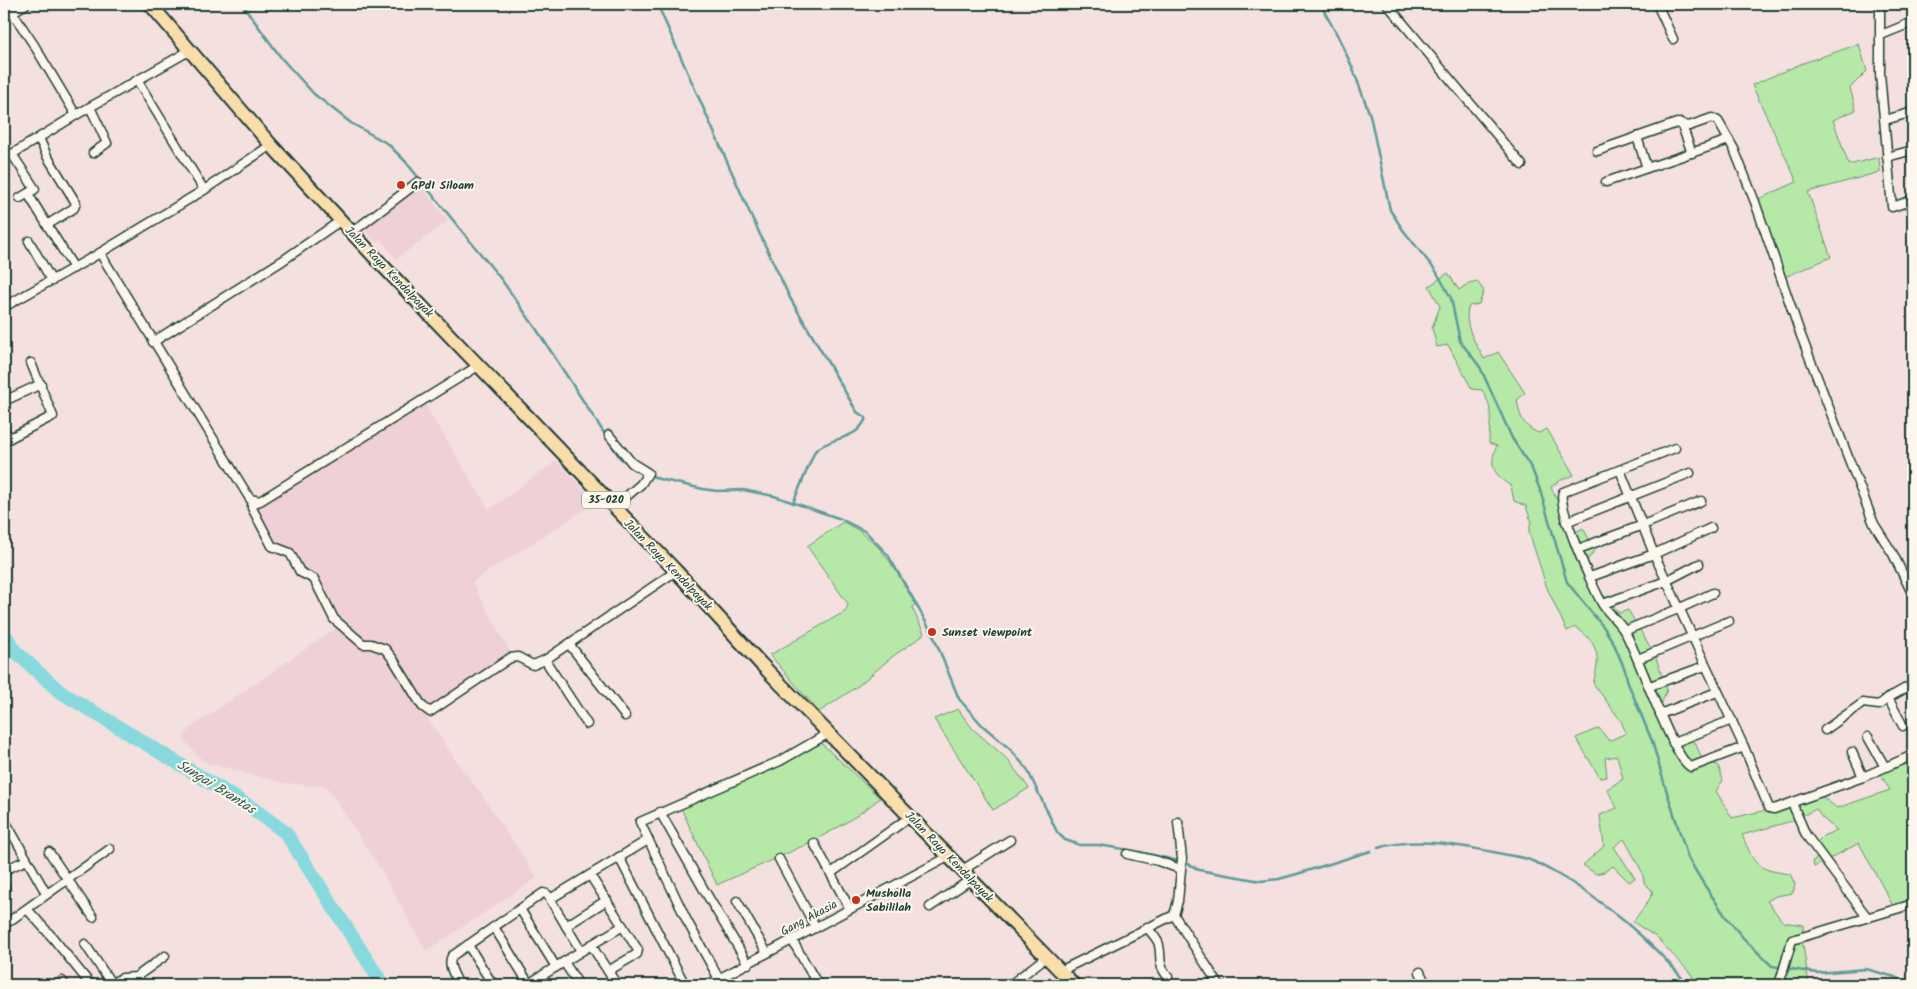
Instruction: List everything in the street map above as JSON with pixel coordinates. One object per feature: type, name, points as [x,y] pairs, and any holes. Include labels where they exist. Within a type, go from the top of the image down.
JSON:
[{"type":"main road","name":"Jalan Raya Kendalpayak","points":[[150,4],[189,51],[351,233],[613,508],[676,571],[756,658],[1046,957],[1065,980]]},
{"type":"street","points":[[4,17],[26,4]]},
{"type":"street","points":[[1387,4],[1522,165]]},
{"type":"street","points":[[1657,4],[1673,39]]},
{"type":"street","points":[[1880,4],[1880,74],[1892,207],[1913,200]]},
{"type":"street","points":[[12,12],[76,115]]},
{"type":"street","points":[[1881,35],[1913,22]]},
{"type":"street","points":[[4,159],[76,115],[189,51]]},
{"type":"street","points":[[137,80],[204,190]]},
{"type":"street","points":[[90,108],[107,143],[93,153]]},
{"type":"street","points":[[1885,120],[1913,112]]},
{"type":"street","points":[[1597,151],[1681,123],[1689,126],[1712,118],[1716,119],[1730,140],[1756,202],[1800,333],[1874,524],[1893,554],[1913,595]]},
{"type":"street","points":[[1681,123],[1692,153]]},
{"type":"street","points":[[1637,137],[1647,168]]},
{"type":"street","points":[[39,138],[47,156],[76,203],[74,208],[47,225]]},
{"type":"street","points":[[1606,182],[1730,140]]},
{"type":"street","points":[[4,307],[100,254],[204,190],[272,145]]},
{"type":"street","points":[[1888,157],[1913,150]]},
{"type":"street","points":[[12,154],[35,188],[20,198]]},
{"type":"street","points":[[351,233],[418,182]]},
{"type":"street","points":[[28,194],[74,268]]},
{"type":"street","points":[[152,342],[282,261],[340,221]]},
{"type":"street","points":[[29,241],[52,281]]},
{"type":"street","points":[[100,254],[250,500],[258,501]]},
{"type":"street","points":[[4,430],[7,440],[53,416],[31,363]]},
{"type":"street","points":[[478,366],[252,505],[272,546],[290,553],[300,572],[314,579],[334,620],[363,644],[372,644],[385,649],[425,710],[430,712],[510,658],[518,657],[533,665],[545,660],[676,571]]},
{"type":"street","points":[[4,402],[40,384]]},
{"type":"street","points":[[609,435],[632,463],[647,475],[641,484],[613,508]]},
{"type":"street","points":[[1675,448],[1562,493],[1561,498],[1566,522],[1603,604],[1624,630],[1650,686],[1673,743],[1690,768],[1744,747]]},
{"type":"street","points":[[1620,470],[1678,609],[1732,720],[1769,808],[1774,809],[1863,777],[1913,755]]},
{"type":"street","points":[[1566,522],[1690,474]]},
{"type":"street","points":[[1578,549],[1701,501]]},
{"type":"street","points":[[1590,577],[1654,554],[1711,528]]},
{"type":"street","points":[[1603,604],[1666,581],[1699,564]]},
{"type":"street","points":[[1624,630],[1713,593]]},
{"type":"street","points":[[1638,659],[1729,621]]},
{"type":"street","points":[[568,644],[625,716]]},
{"type":"street","points":[[545,660],[587,724]]},
{"type":"street","points":[[1650,686],[1705,666]]},
{"type":"street","points":[[1825,730],[1863,703],[1879,705],[1913,684]]},
{"type":"street","points":[[1660,714],[1718,692]]},
{"type":"street","points":[[1888,698],[1903,726]]},
{"type":"street","points":[[1673,743],[1732,720]]},
{"type":"street","points":[[719,979],[687,921],[640,822],[780,761],[829,733]]},
{"type":"street","points":[[1868,737],[1885,767]]},
{"type":"street","points":[[1852,752],[1863,777]]},
{"type":"street","points":[[1792,803],[1806,835],[1867,917]]},
{"type":"street","points":[[660,812],[748,964]]},
{"type":"street","points":[[831,873],[910,817]]},
{"type":"street","points":[[4,819],[46,893]]},
{"type":"street","points":[[1178,822],[1181,865],[1178,901],[1174,915],[1219,985]]},
{"type":"street","points":[[550,899],[648,840]]},
{"type":"street","points":[[930,907],[965,875],[1010,840]]},
{"type":"street","points":[[814,843],[850,909]]},
{"type":"street","points":[[4,925],[46,893],[110,849]]},
{"type":"street","points":[[49,852],[93,918]]},
{"type":"street","points":[[1126,854],[1181,865]]},
{"type":"street","points":[[619,857],[685,985]]},
{"type":"street","name":"Gang Akasia","points":[[707,985],[948,857]]},
{"type":"street","points":[[779,859],[816,928]]},
{"type":"street","points":[[4,870],[27,860]]},
{"type":"street","points":[[590,875],[638,952],[608,971]]},
{"type":"street","points":[[459,985],[450,965],[450,959],[543,893],[547,894],[581,951]]},
{"type":"street","points":[[566,926],[607,900]]},
{"type":"street","points":[[738,900],[767,954]]},
{"type":"street","points":[[1779,983],[1790,944],[1796,937],[1913,904]]},
{"type":"street","points":[[26,909],[53,938],[90,985]]},
{"type":"street","points":[[520,909],[556,967]]},
{"type":"street","points":[[1065,980],[1147,927],[1174,915]]},
{"type":"street","points":[[494,927],[528,985],[539,982],[556,967],[623,926]]},
{"type":"street","points":[[1147,927],[1157,941],[1160,965],[1168,976]]},
{"type":"street","points":[[792,940],[818,985]]},
{"type":"street","points":[[85,944],[109,984],[122,978],[136,977],[165,956]]},
{"type":"street","points":[[468,945],[493,985]]},
{"type":"street","points":[[591,945],[617,985]]},
{"type":"street","points":[[1010,985],[1046,957]]},
{"type":"street","points":[[564,962],[579,985]]},
{"type":"street","points":[[1420,972],[1426,985]]},
{"type":"street","points":[[128,978],[132,985]]},
{"type":"shaded area","points":[[418,183],[448,221],[396,259],[381,239],[376,242],[361,227]]},
{"type":"shaded area","points":[[425,405],[489,510],[556,461],[596,502],[472,582],[511,654],[429,709],[423,706],[384,647],[377,641],[361,640],[336,615],[320,580],[313,573],[304,572],[294,551],[275,545],[256,509]]},
{"type":"shaded area","points":[[339,626],[380,650],[388,660],[537,878],[426,951],[380,868],[327,787],[285,783],[204,762],[183,739],[189,729]]},
{"type":"green space","points":[[1859,44],[1867,71],[1850,88],[1856,110],[1833,120],[1849,165],[1879,157],[1880,172],[1808,192],[1831,257],[1778,280],[1754,201],[1797,182],[1752,85],[1803,63]]},
{"type":"green space","points":[[1448,273],[1459,290],[1469,283],[1477,281],[1484,291],[1479,304],[1469,306],[1467,313],[1467,320],[1474,340],[1484,359],[1498,352],[1525,393],[1517,400],[1519,411],[1525,424],[1538,433],[1547,429],[1574,475],[1561,480],[1551,487],[1572,534],[1583,528],[1595,550],[1582,567],[1619,613],[1628,610],[1655,655],[1667,690],[1661,710],[1666,726],[1674,738],[1693,738],[1703,761],[1718,765],[1723,780],[1716,791],[1732,818],[1810,800],[1820,795],[1837,808],[1890,790],[1877,769],[1913,754],[1913,848],[1909,851],[1913,859],[1913,868],[1911,870],[1913,875],[1913,898],[1893,906],[1859,843],[1814,867],[1812,861],[1822,856],[1815,844],[1823,836],[1837,830],[1822,818],[1816,809],[1792,821],[1742,835],[1750,854],[1758,865],[1770,870],[1790,874],[1795,884],[1793,893],[1776,896],[1767,901],[1783,922],[1803,925],[1803,945],[1809,985],[1697,985],[1691,974],[1656,937],[1633,922],[1653,892],[1644,882],[1642,872],[1624,839],[1614,847],[1635,878],[1629,882],[1613,866],[1604,872],[1596,874],[1583,865],[1604,846],[1600,815],[1617,808],[1607,789],[1623,779],[1617,756],[1605,758],[1607,777],[1600,778],[1576,738],[1599,728],[1609,741],[1626,733],[1621,721],[1593,683],[1596,674],[1597,658],[1593,645],[1575,627],[1567,631],[1547,588],[1529,532],[1531,521],[1526,506],[1514,501],[1511,486],[1500,478],[1494,469],[1493,458],[1497,446],[1489,443],[1490,410],[1486,397],[1482,390],[1472,389],[1448,345],[1437,347],[1432,328],[1440,306],[1429,286]]},
{"type":"green space","points":[[843,522],[868,538],[894,567],[915,604],[912,608],[924,633],[858,686],[819,712],[770,655],[846,611],[848,604],[807,546]]},
{"type":"green space","points":[[958,709],[972,728],[1007,759],[1029,788],[993,810],[934,719]]},
{"type":"green space","points":[[820,742],[880,798],[862,812],[823,836],[717,885],[680,806]]},
{"type":"waterway","points":[[242,4],[282,59],[314,94],[351,123],[388,144],[405,161],[501,279],[537,330],[606,436]]},
{"type":"waterway","points":[[1322,4],[1353,69],[1370,115],[1390,210],[1403,230],[1436,271],[1451,298],[1460,341],[1480,367],[1512,438],[1532,469],[1567,582],[1605,629],[1614,644],[1652,741],[1688,858],[1726,917],[1745,940],[1772,966],[1817,973],[1866,969],[1895,977],[1906,985]]},
{"type":"waterway","points":[[659,8],[749,211],[790,298],[857,412],[866,418],[862,426],[850,435],[829,442],[815,451],[793,503]]},
{"type":"waterway","points":[[609,441],[620,458],[630,465]]},
{"type":"waterway","points":[[648,474],[659,479],[703,489],[717,491],[743,490],[774,496],[841,519],[866,532],[888,555],[915,602],[934,637],[959,699],[982,725],[1011,750],[1027,769],[1057,832],[1065,840],[1080,845],[1098,845],[1136,851],[1187,863],[1199,870],[1261,881],[1279,879],[1371,851]]},
{"type":"waterway","name":"Sungai Brantas","points":[[4,633],[15,651],[59,691],[252,808],[286,833],[383,985]]},
{"type":"waterway","points":[[1378,848],[1396,844],[1432,843],[1470,848],[1524,858],[1535,862],[1589,894],[1625,922],[1643,937],[1688,985]]},
{"type":"place","name":"GPdI Siloam","points":[[401,185]]},
{"type":"place","name":"Sunset viewpoint","points":[[932,632]]},
{"type":"place","name":"Musholla Sabililah","points":[[856,900]]}]
